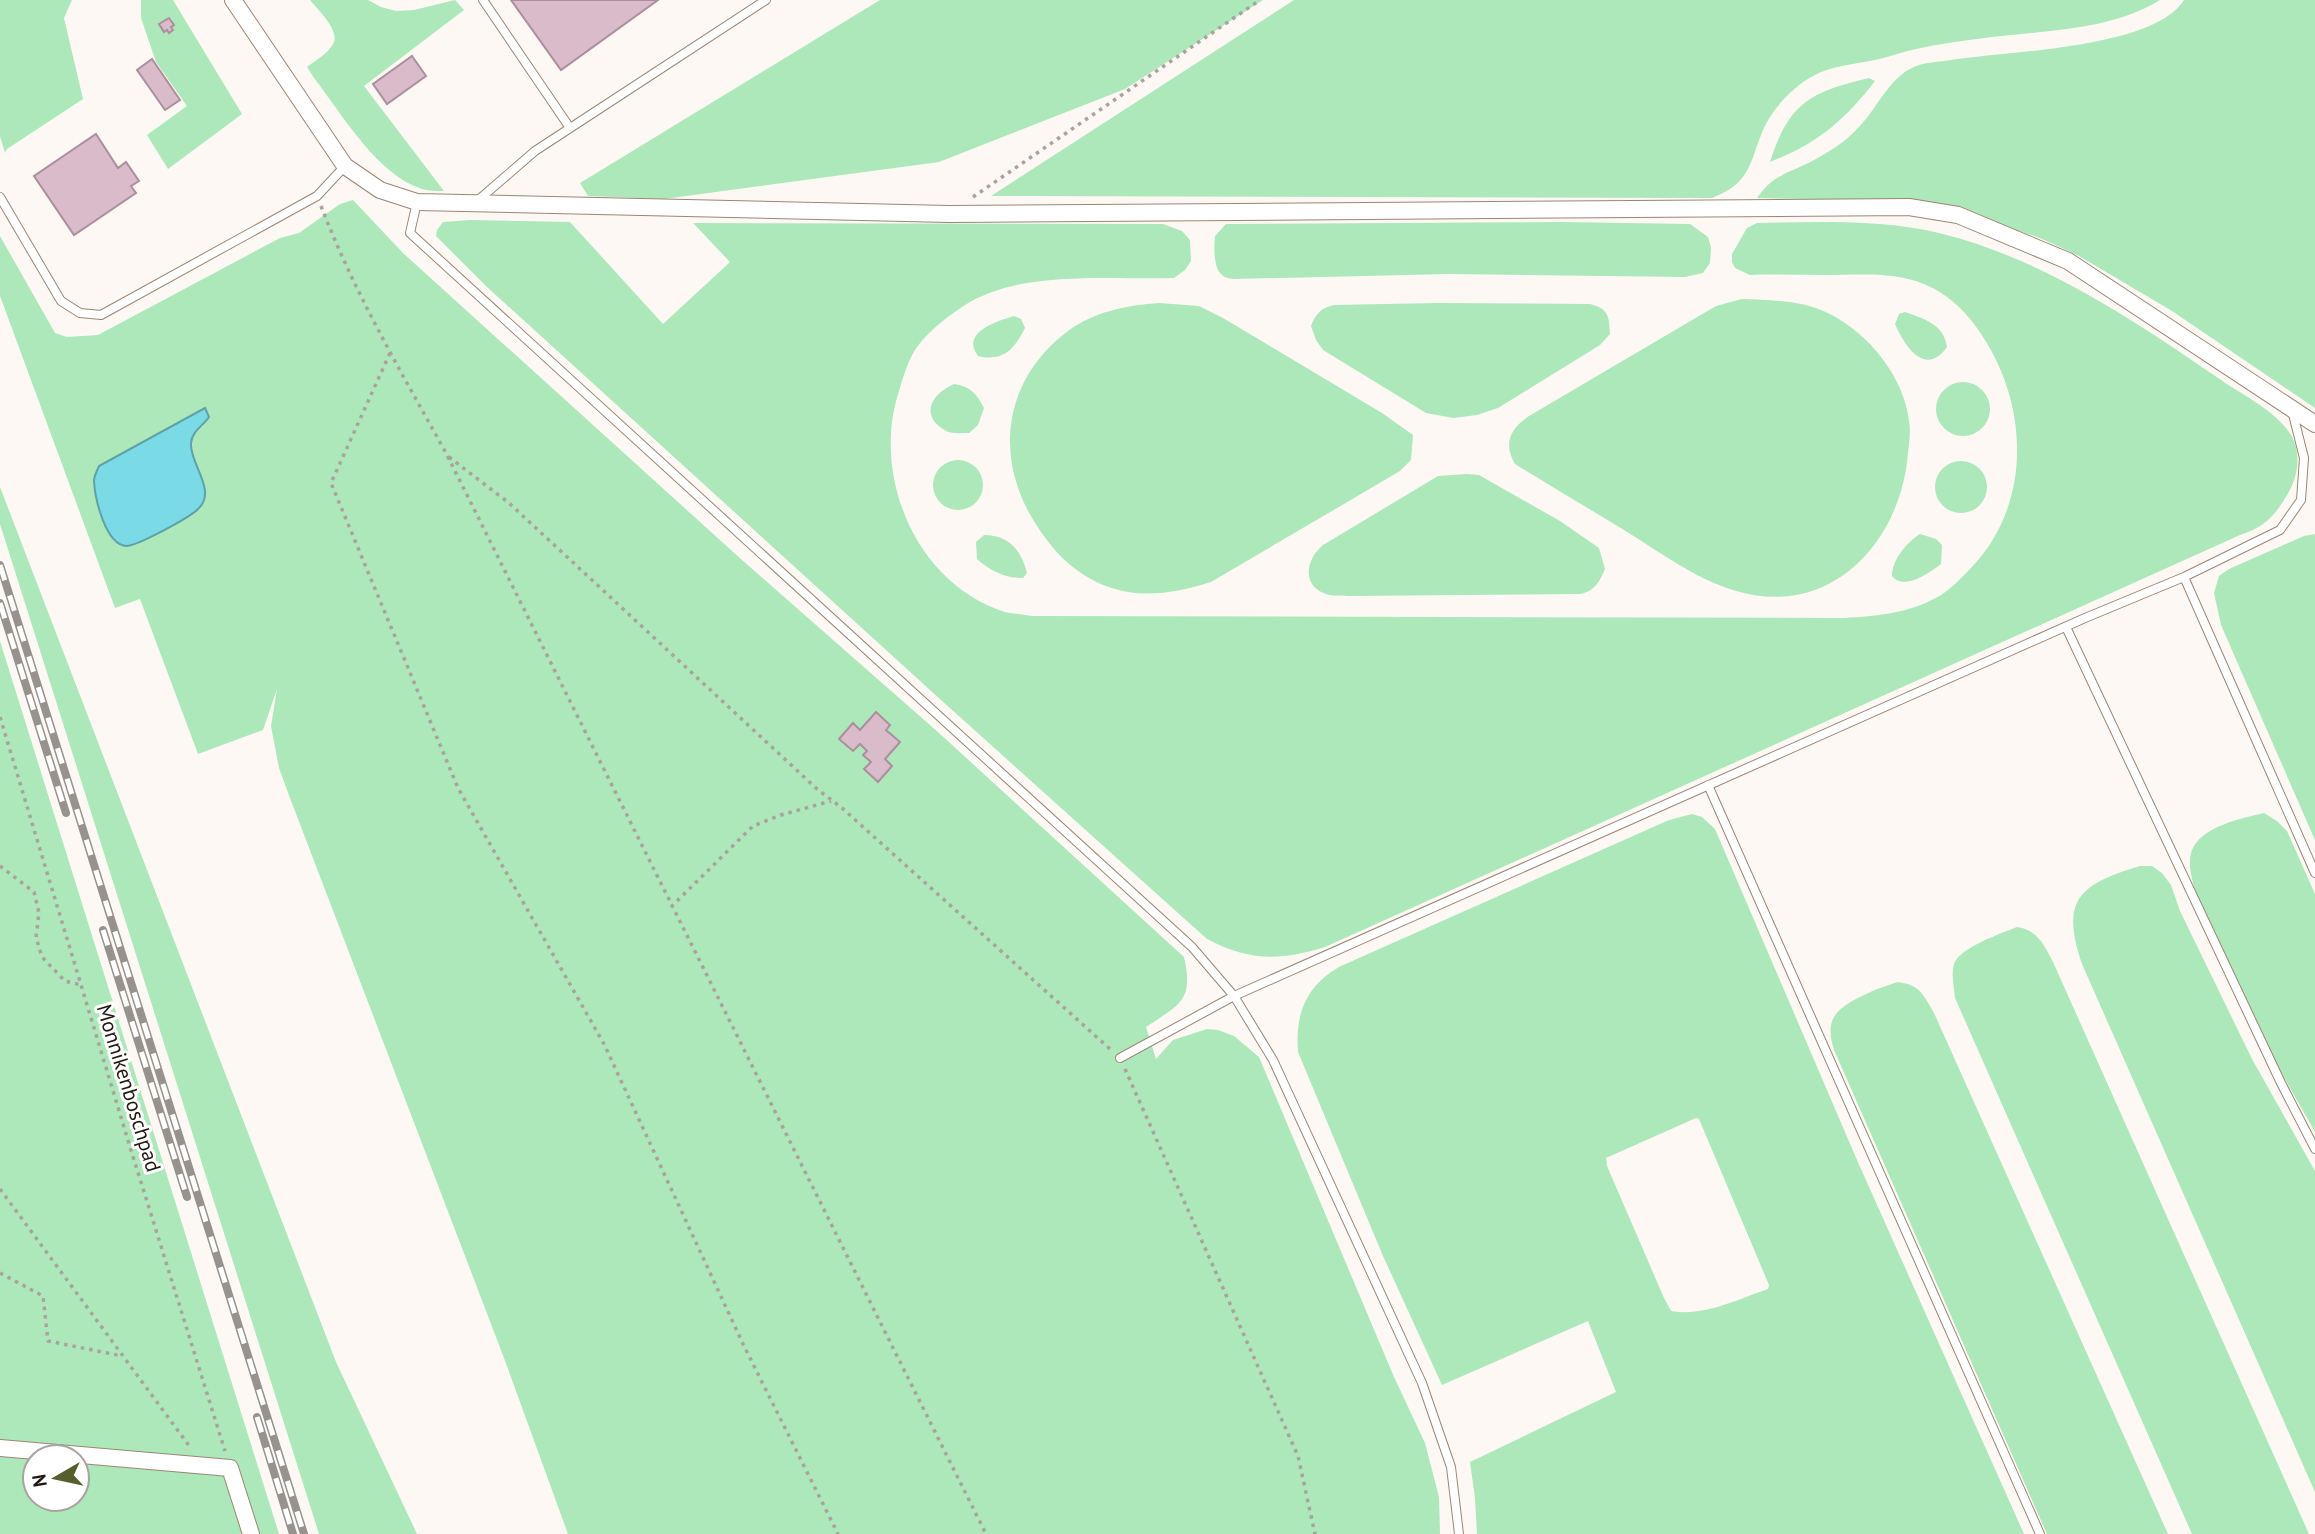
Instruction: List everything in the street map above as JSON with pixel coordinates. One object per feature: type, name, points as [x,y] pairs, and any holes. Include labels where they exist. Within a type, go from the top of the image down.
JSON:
[{"type":"street","points":[[233,0],[345,166],[380,190],[417,202],[949,214],[1909,207],[1958,215],[2068,261],[2315,424]]},
{"type":"street","points":[[0,1448],[230,1468],[251,1534]]},
{"type":"lane","points":[[483,0],[570,128]]},
{"type":"lane","points":[[475,203],[535,151],[766,0]]},
{"type":"lane","points":[[0,197],[61,301],[80,313],[101,315],[317,196],[345,166]]},
{"type":"lane","points":[[417,202],[410,233],[1192,947],[1234,996],[1273,1060],[1422,1383],[1451,1466],[1459,1534]]},
{"type":"lane","points":[[1120,1058],[1234,996],[2184,577],[2280,530],[2301,500],[2304,458],[2292,409]]},
{"type":"lane","points":[[2184,577],[2315,873]]},
{"type":"lane","points":[[2066,627],[2281,1083],[2315,1149]]},
{"type":"lane","points":[[1708,785],[2040,1534]]},
{"type":"path","points":[[949,214],[1260,0]]},
{"type":"path","points":[[317,196],[334,240],[390,353],[447,455],[986,1534]]},
{"type":"path","points":[[390,353],[331,483],[458,788],[604,1044],[743,1344],[838,1534]]},
{"type":"path","points":[[447,455],[509,503],[817,789],[1120,1058],[1298,1456],[1314,1534]]},
{"type":"path","name":"Monnikenboschpad","points":[[0,717],[230,1468]]},
{"type":"path","points":[[671,908],[752,826],[832,800]]},
{"type":"path","points":[[0,866],[34,892],[39,913],[36,937],[42,957],[65,981],[81,985]]},
{"type":"path","points":[[0,1189],[203,1466]]},
{"type":"path","points":[[0,1273],[43,1296],[48,1341],[123,1356]]},
{"type":"green space","points":[[0,0],[72,0],[64,18],[83,99],[7,149],[5,153],[0,136]]},
{"type":"green space","points":[[141,0],[173,0],[242,114],[168,169],[147,135],[187,106],[156,62],[141,18]]},
{"type":"green space","points":[[310,0],[368,0],[396,11],[414,10],[455,0],[464,10],[364,86],[444,191],[422,189],[390,171],[362,142],[314,78],[307,67],[328,51],[335,39],[328,21]]},
{"type":"green space","points":[[880,0],[1263,0],[1125,89],[939,162],[664,199],[588,196],[580,183]]},
{"type":"green space","points":[[1294,0],[2160,0],[2140,10],[2097,24],[1933,46],[1820,73],[1805,81],[1782,101],[1765,126],[1746,173],[1733,187],[1712,198],[991,196]]},
{"type":"green space","points":[[2184,0],[2315,0],[2315,408],[2172,311],[2079,256],[2040,238],[1992,222],[1868,200],[1757,198],[1769,184],[1782,175],[1820,157],[1847,138],[1864,122],[1897,78],[1914,67],[1932,62],[2041,50],[2111,38],[2142,29],[2167,16]]},
{"type":"green space","points":[[1869,78],[1875,81],[1841,119],[1816,139],[1770,162],[1785,126],[1805,103],[1832,89]]},
{"type":"green space","points":[[353,200],[403,253],[742,560],[939,733],[1184,957],[1187,983],[1182,1000],[1146,1027],[1156,1059],[1173,1040],[1207,1029],[1234,1036],[1259,1057],[1394,1377],[1425,1443],[1439,1497],[1440,1534],[568,1534],[504,1358],[279,768],[271,726],[277,689],[263,730],[198,754],[140,599],[115,608],[0,296],[0,236],[55,333],[67,337],[98,335],[280,238],[299,233],[340,204]],"holes":[[[205,408],[203,426],[194,434],[191,443],[204,486],[205,496],[201,506],[183,520],[144,541],[111,459]]]},
{"type":"green space","points":[[443,222],[570,222],[663,324],[730,262],[693,223],[1163,224],[1182,231],[1190,240],[1191,261],[1185,270],[1174,278],[1042,281],[992,292],[970,302],[935,328],[922,340],[906,368],[892,424],[891,457],[897,491],[908,523],[925,552],[947,578],[974,598],[1005,612],[1031,616],[1844,618],[1882,615],[1930,601],[1952,587],[1969,570],[1989,546],[2003,520],[2017,462],[2011,402],[2002,373],[1988,345],[1969,317],[1944,295],[1924,284],[1900,277],[1875,275],[1750,275],[1735,268],[1732,254],[1747,228],[1757,223],[1851,222],[1921,229],[1981,245],[2018,260],[2124,316],[2269,412],[2291,435],[2297,450],[2296,473],[2291,488],[2278,509],[2262,525],[2248,532],[1325,947],[1293,955],[1251,955],[1207,939],[487,287],[436,236]]},
{"type":"green space","points":[[1226,224],[1690,224],[1708,237],[1711,247],[1710,263],[1703,273],[1685,277],[1448,274],[1233,279],[1224,277],[1219,272],[1215,257],[1215,236]]},
{"type":"green space","points":[[1742,299],[1809,306],[1820,309],[1844,323],[1858,333],[1882,358],[1906,405],[1910,429],[1908,453],[1902,486],[1892,516],[1876,543],[1855,566],[1830,583],[1802,594],[1770,597],[1736,591],[1706,580],[1515,464],[1509,449],[1513,431],[1529,416],[1716,306]]},
{"type":"green space","points":[[1159,303],[1199,306],[1382,413],[1413,435],[1411,460],[1400,471],[1211,582],[1187,589],[1149,594],[1100,584],[1080,572],[1054,548],[1024,503],[1010,450],[1011,424],[1017,398],[1029,374],[1046,351],[1078,324],[1111,311]]},
{"type":"green space","points":[[1590,304],[1601,308],[1607,314],[1610,334],[1600,345],[1498,408],[1477,415],[1453,418],[1426,413],[1323,350],[1311,326],[1320,312],[1334,305]]},
{"type":"green space","points":[[1905,312],[1932,323],[1942,333],[1947,347],[1939,356],[1923,359],[1910,349],[1895,324],[1899,314]]},
{"type":"green space","points":[[1014,316],[1021,319],[1025,328],[1012,348],[1001,356],[978,356],[974,348],[977,334]]},
{"type":"green space","points":[[1963,382],[1982,390],[1990,409],[1982,428],[1963,436],[1944,428],[1936,409],[1944,390]]},
{"type":"green space","points":[[954,384],[972,392],[984,408],[978,425],[969,433],[946,431],[933,419],[931,406],[934,399]]},
{"type":"green space","points":[[958,460],[975,468],[983,485],[975,502],[958,510],[941,502],[933,485],[941,468]]},
{"type":"green space","points":[[1961,461],[1980,468],[1987,487],[1980,506],[1961,513],[1942,506],[1935,487],[1942,468]]},
{"type":"green space","points":[[1479,475],[1560,521],[1599,548],[1605,569],[1596,585],[1581,594],[1347,596],[1329,595],[1314,586],[1310,580],[1310,566],[1312,558],[1323,545],[1438,476]]},
{"type":"green space","points":[[0,487],[336,1362],[417,1534],[319,1534],[0,524]]},
{"type":"green space","points":[[1920,534],[1936,539],[1942,545],[1941,564],[1916,579],[1903,582],[1897,580],[1892,576],[1897,558]]},
{"type":"green space","points":[[2315,534],[2315,840],[2221,625],[2214,593],[2219,576],[2229,569],[2304,536]]},
{"type":"green space","points":[[984,535],[1000,538],[1013,545],[1027,573],[1023,578],[998,573],[977,559],[976,542]]},
{"type":"green space","points":[[0,641],[279,1534],[0,1534]]},
{"type":"green space","points":[[2264,813],[2287,831],[2315,894],[2315,1132],[2274,1060],[2196,893],[2191,872],[2192,850],[2205,835],[2224,824]]},
{"type":"green space","points":[[1692,814],[1702,817],[1715,829],[1857,1160],[2024,1534],[1477,1534],[1470,1462],[1616,1392],[1588,1321],[1442,1385],[1383,1256],[1298,1052],[1301,1013],[1319,982],[1341,966],[1669,820]],"holes":[[[1699,1119],[1769,1285],[1768,1289],[1708,1309],[1696,1312],[1671,1311],[1607,1166],[1606,1158]]]},
{"type":"green space","points":[[2140,866],[2152,866],[2162,873],[2171,885],[2180,911],[2252,1059],[2315,1171],[2315,1492],[2082,964],[2073,924],[2080,898],[2102,880]]},
{"type":"green space","points":[[2017,927],[2035,935],[2053,962],[2309,1534],[2192,1534],[1955,998],[1953,972],[1958,958],[1982,942]]},
{"type":"green space","points":[[1898,982],[1916,988],[1934,1013],[2168,1534],[2047,1534],[1834,1050],[1831,1025],[1839,1011],[1863,995]]},
{"type":"water","points":[[205,408],[209,417],[196,432],[191,443],[204,485],[203,502],[193,513],[151,537],[132,545],[119,543],[107,529],[96,498],[94,481],[99,466]]},
{"type":"building","points":[[511,0],[658,0],[561,70]]},
{"type":"building","points":[[169,18],[174,25],[169,33],[167,30],[164,32],[159,24]]},
{"type":"building","points":[[412,56],[426,76],[387,104],[373,84]]},
{"type":"building","points":[[152,59],[180,100],[165,110],[137,70]]},
{"type":"building","points":[[96,134],[118,168],[126,162],[139,181],[131,186],[136,193],[74,235],[34,176]]},
{"type":"building","points":[[876,712],[890,725],[886,730],[900,742],[885,759],[892,766],[878,782],[864,769],[871,762],[863,755],[867,751],[860,744],[853,751],[839,739],[853,723],[860,730]]},
{"type":"railway","points":[[0,565],[304,1534]]},
{"type":"railway","points":[[0,603],[66,813]]},
{"type":"railway","points":[[103,930],[187,1197]]},
{"type":"railway","points":[[257,1417],[293,1534]]}]
